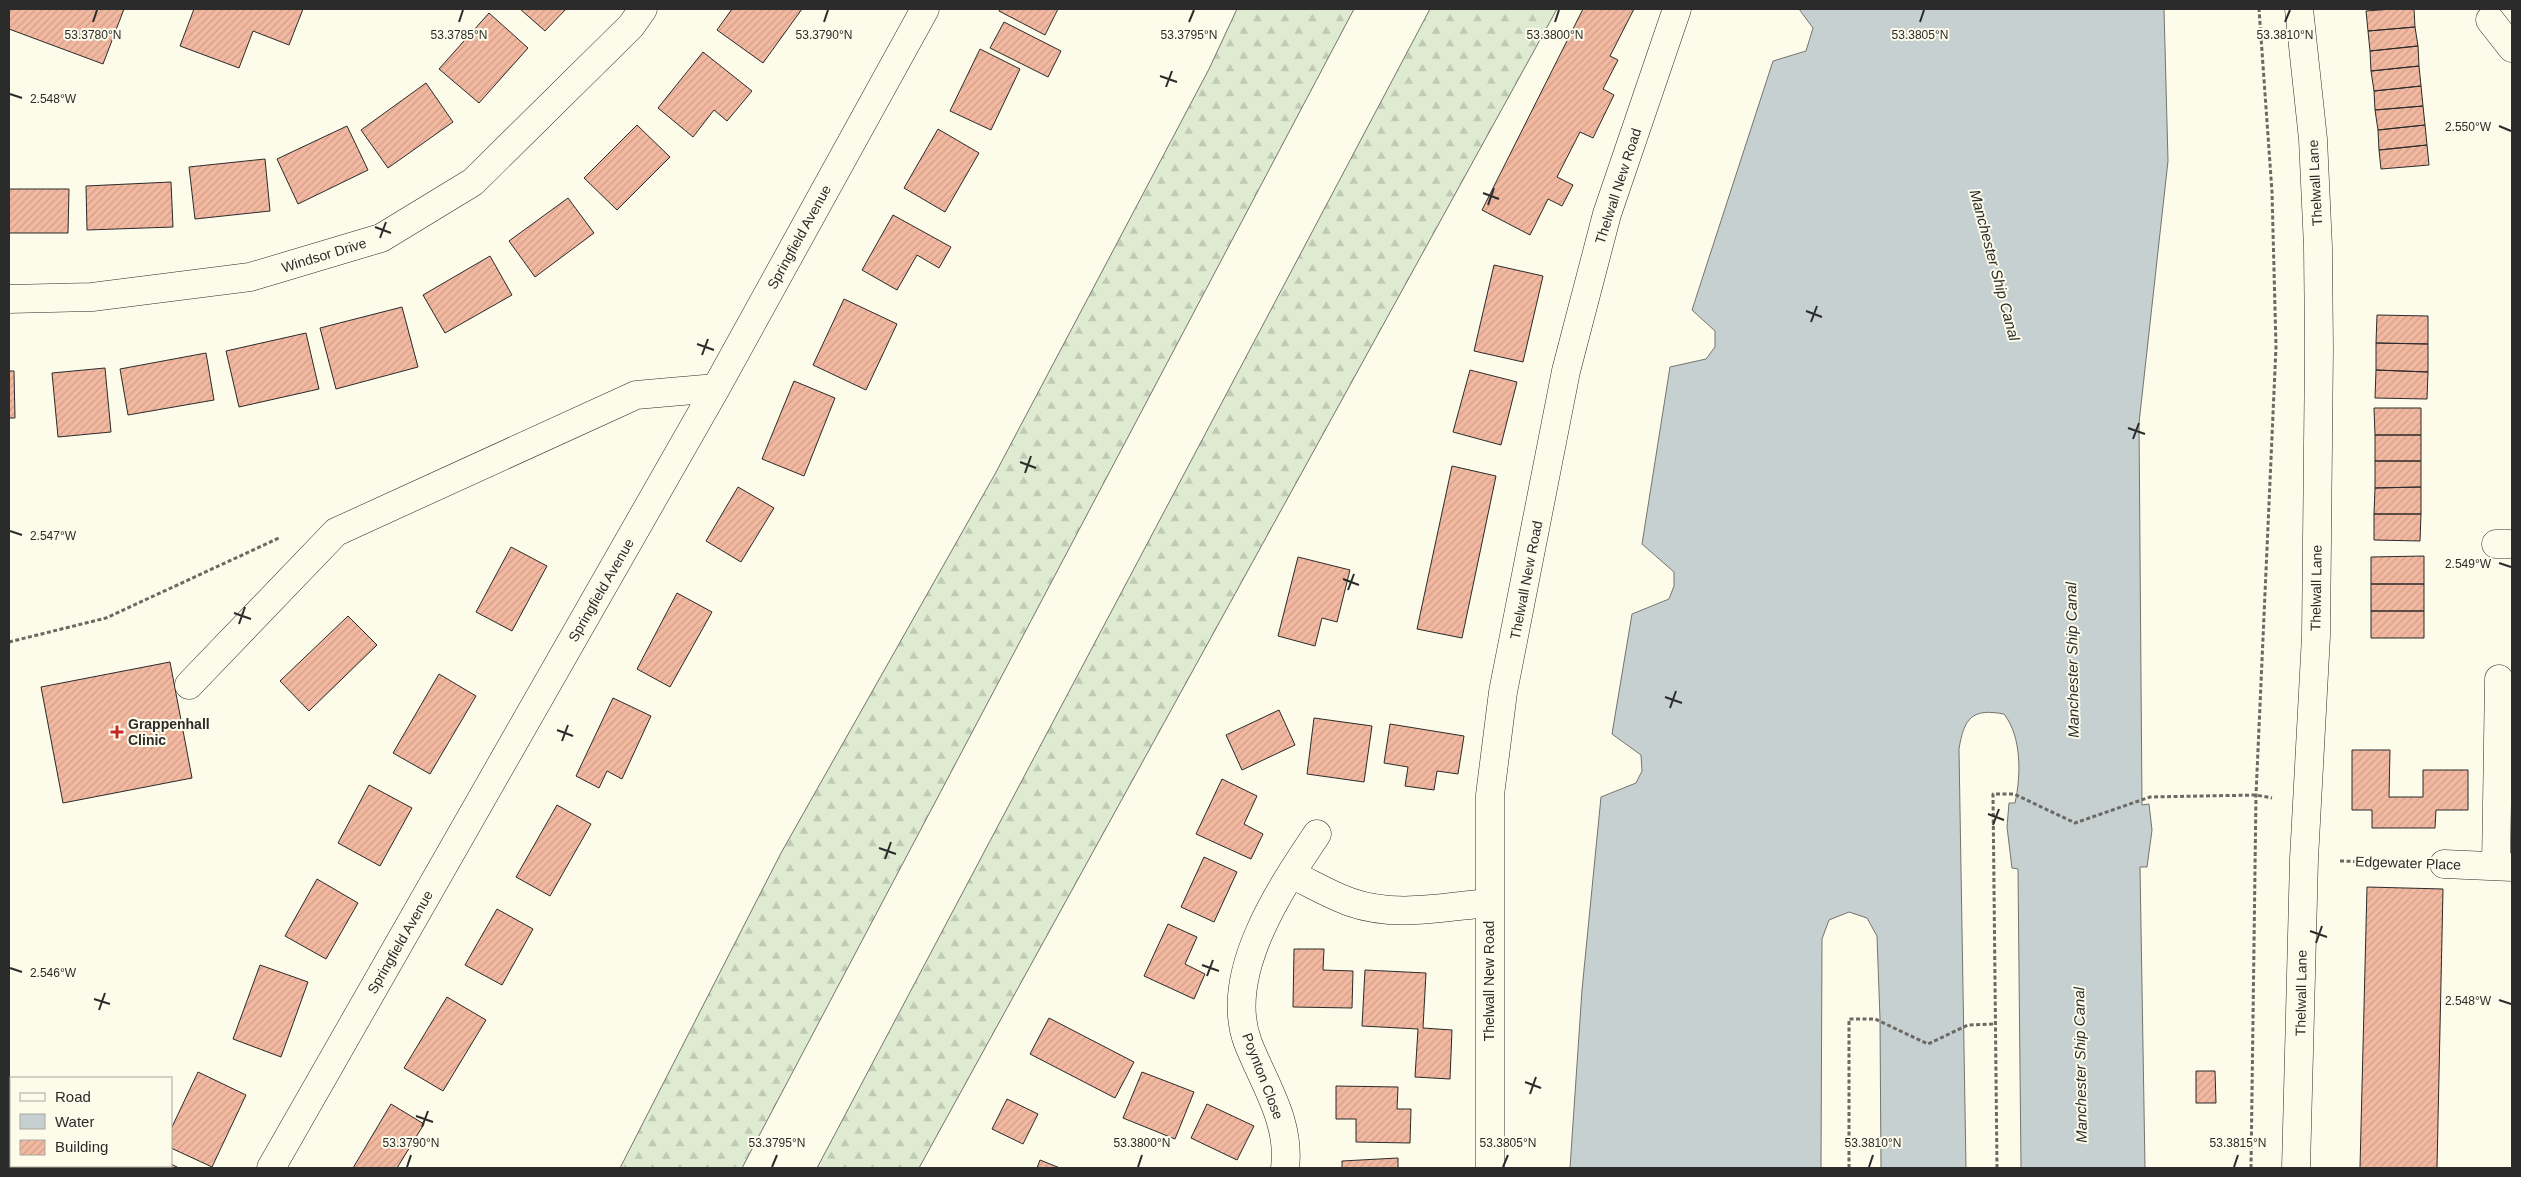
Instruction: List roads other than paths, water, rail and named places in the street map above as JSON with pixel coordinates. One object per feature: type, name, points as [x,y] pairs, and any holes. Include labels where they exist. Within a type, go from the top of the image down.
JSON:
[{"type":"street","name":"Windsor Drive","points":[[9,299],[92,297],[250,277],[380,238],[474,182],[624,32],[643,9]]},
{"type":"street","name":"Springfield Avenue","points":[[271,1168],[716,388],[925,9]]},
{"type":"street","name":"Thelwall New Road","points":[[1490,1168],[1488,903],[1490,795],[1503,692],[1566,371],[1607,214],[1677,9]]},
{"type":"street","name":"Thelwall Lane","points":[[2296,1168],[2304,859],[2316,626],[2319,481],[2318,265],[2313,139],[2299,9]]},
{"type":"street","points":[[2490,20],[2512,48]]},
{"type":"street","points":[[189,685],[336,532],[636,395],[716,388]]},
{"type":"street","points":[[2499,679],[2504,866]]},
{"type":"street","name":"Poynton Close","points":[[1284,1168],[1286,1155],[1279,1112],[1247,1041],[1242,1011],[1245,971],[1261,931],[1291,874],[1317,834]]},
{"type":"street","name":"Edgewater Place","points":[[2444,864],[2504,866]]},
{"type":"street","points":[[1291,874],[1349,902],[1375,909],[1407,910],[1488,903]]},
{"type":"water","name":"Manchester Ship Canal","points":[[1799,9],[2164,9],[2168,161],[2139,423],[2142,805],[2149,804],[2152,830],[2147,867],[2140,867],[2145,1168],[2021,1168],[2018,869],[2012,868],[2007,827],[2009,803],[2015,803],[2019,769],[2017,745],[2010,723],[2004,714],[1984,713],[1977,714],[1967,723],[1959,749],[1966,1168],[1881,1168],[1880,1019],[1877,936],[1867,918],[1849,912],[1829,920],[1822,939],[1821,1168],[1570,1168],[1582,990],[1601,797],[1636,783],[1642,771],[1641,755],[1612,734],[1632,614],[1669,599],[1674,586],[1674,572],[1642,544],[1670,367],[1706,359],[1715,347],[1715,331],[1692,310],[1773,61],[1806,51],[1813,28]]},
{"type":"place","name":"Grappenhall Clinic","points":[[117,732]]}]
